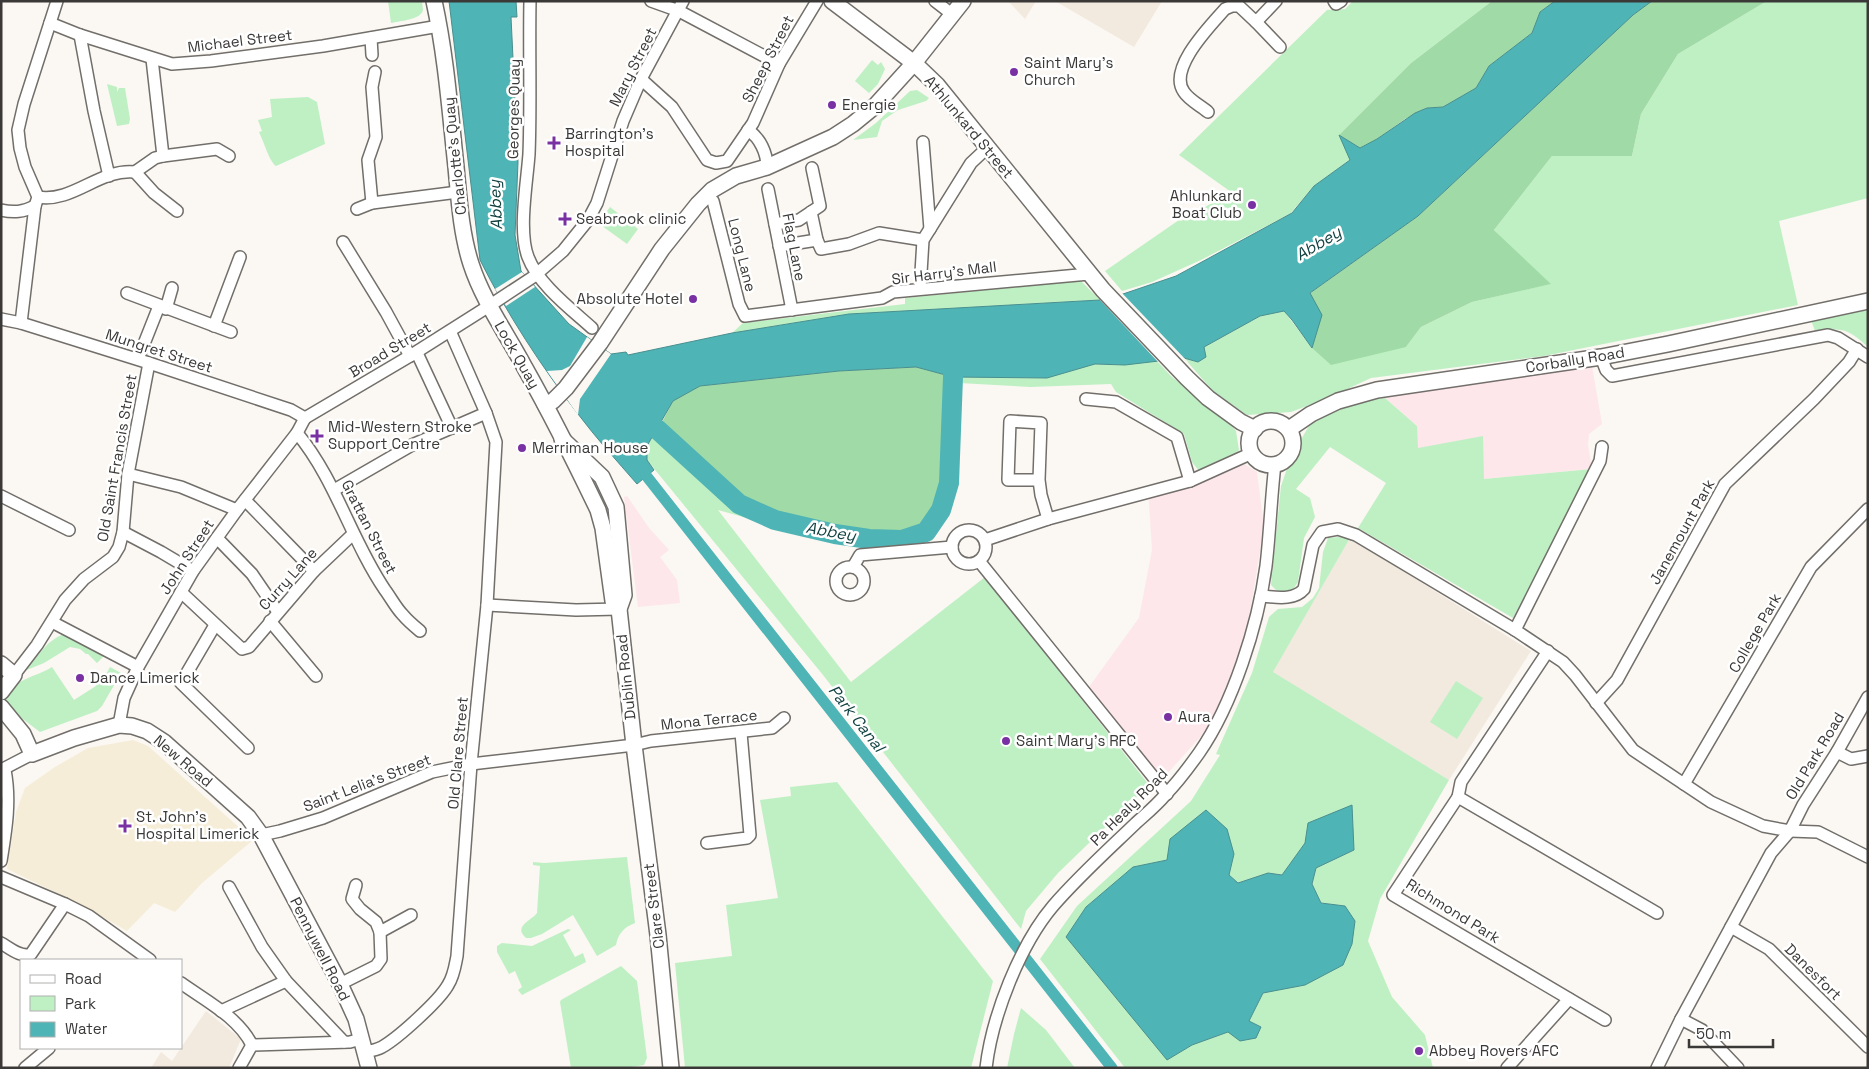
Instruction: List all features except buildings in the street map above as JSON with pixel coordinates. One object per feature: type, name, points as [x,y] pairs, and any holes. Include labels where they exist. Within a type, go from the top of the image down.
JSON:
[{"type":"main road","name":"Charlotte's Quay","points":[[434,1],[440,26],[446,73],[464,237],[471,264],[494,303]]},
{"type":"main road","name":"Athlunkard Street","points":[[832,1],[914,63],[938,85],[1102,290],[1208,398],[1254,429]]},
{"type":"main road","points":[[690,216],[767,167],[833,137],[853,124],[875,106],[914,63],[963,1]]},
{"type":"main road","points":[[545,404],[553,402],[560,396],[600,343],[662,249],[698,204],[712,190],[736,176],[767,167]]},
{"type":"main road","name":"Corbally Road","points":[[1289,429],[1311,414],[1338,401],[1377,390],[1601,357],[1868,301]]},
{"type":"main road","name":"Lock Quay","points":[[494,303],[562,439]]},
{"type":"main road","points":[[1272,421],[1278,422],[1289,429],[1292,436],[1292,450],[1288,457],[1275,464],[1262,462],[1252,453],[1250,441],[1254,429],[1259,424],[1272,421]]},
{"type":"main road","name":"Dublin Road","points":[[562,439],[598,510],[604,528],[613,601],[619,609],[634,745]]},
{"type":"main road","points":[[1,664],[14,675],[1,692]]},
{"type":"main road","points":[[1,707],[24,734],[32,754]]},
{"type":"main road","name":"New Road","points":[[32,754],[74,738],[119,726],[132,726],[147,731],[164,742],[248,817],[261,835]]},
{"type":"main road","name":"Clare Street","points":[[634,745],[658,935],[671,1068]]},
{"type":"main road","name":"Pennywell Road","points":[[261,835],[356,1018],[369,1068]]},
{"type":"street","points":[[21,323],[37,202],[25,167],[18,130],[24,104],[57,1]]},
{"type":"street","name":"Georges Quay","points":[[530,1],[529,153],[524,232],[527,256],[535,275]]},
{"type":"street","points":[[651,1],[681,6],[779,64]]},
{"type":"street","name":"Sheep Street","points":[[641,80],[672,107],[707,160],[716,163],[727,161],[753,123],[779,64],[817,1]]},
{"type":"street","points":[[935,1],[953,15]]},
{"type":"street","points":[[1256,22],[1276,1]]},
{"type":"street","points":[[1334,1],[1336,4],[1341,1]]},
{"type":"street","name":"Mary Street","points":[[494,303],[535,275],[563,251],[588,220],[598,203],[623,121],[641,80],[681,6]]},
{"type":"street","points":[[1208,112],[1183,91],[1180,75],[1195,44],[1225,9],[1239,6],[1280,48]]},
{"type":"street","name":"Michael Street","points":[[50,23],[152,59],[211,62],[440,26]]},
{"type":"street","points":[[80,35],[94,111],[109,176]]},
{"type":"street","points":[[371,38],[372,55]]},
{"type":"street","points":[[152,59],[163,156]]},
{"type":"street","points":[[372,203],[368,160],[376,136],[372,87],[375,72]]},
{"type":"street","points":[[748,130],[755,134],[767,156],[767,167]]},
{"type":"street","points":[[923,142],[930,229]]},
{"type":"street","points":[[920,289],[923,240],[971,163],[987,148]]},
{"type":"street","points":[[135,172],[155,158],[163,156],[217,149],[229,156]]},
{"type":"street","points":[[775,224],[799,220],[820,206],[812,168]]},
{"type":"street","points":[[1,210],[12,213],[24,211],[37,202],[60,197],[109,176],[129,171],[135,172],[154,193],[177,211]]},
{"type":"street","name":"Flag Lane","points":[[768,189],[792,310]]},
{"type":"street","points":[[357,209],[372,203],[458,192]]},
{"type":"street","name":"Long Lane","points":[[713,201],[739,304],[745,316]]},
{"type":"street","points":[[811,212],[820,249],[848,244],[879,233],[923,240]]},
{"type":"street","points":[[779,246],[817,240]]},
{"type":"street","points":[[344,242],[389,317],[414,354],[452,428]]},
{"type":"street","points":[[214,326],[240,257]]},
{"type":"street","name":"Sir Harry's Mall","points":[[745,316],[882,298],[893,292],[906,290],[1088,273]]},
{"type":"street","points":[[535,275],[592,328]]},
{"type":"street","name":"Old Saint Francis Street","points":[[14,675],[52,622],[65,600],[84,578],[112,557],[119,547],[123,532],[128,474],[144,361],[162,307],[172,288]]},
{"type":"street","points":[[127,293],[231,332]]},
{"type":"street","name":"Broad Street","points":[[305,418],[414,354],[494,303]]},
{"type":"street","name":"Mungret Street","points":[[1,319],[21,323],[144,361],[291,410],[305,418]]},
{"type":"street","points":[[334,490],[412,445],[486,414],[450,332]]},
{"type":"street","points":[[1601,357],[1606,370],[1612,376],[1828,335],[1838,338],[1868,358]]},
{"type":"street","name":"Janemount Park","points":[[1596,703],[1617,680],[1725,484],[1814,399],[1849,362],[1857,349]]},
{"type":"street","points":[[1086,399],[1116,402],[1177,437],[1190,481]]},
{"type":"street","name":"Old Clare Street","points":[[252,1045],[344,1042],[362,1046],[382,1047],[417,1019],[448,986],[454,973],[457,956],[471,764],[487,605],[496,442],[486,414]]},
{"type":"street","name":"John Street","points":[[119,726],[124,698],[138,667],[193,571],[236,510],[297,433],[305,418]]},
{"type":"street","points":[[1040,480],[1008,480],[1010,421],[1041,423],[1040,480],[1048,519]]},
{"type":"street","name":"Grattan Street","points":[[297,433],[310,449],[334,490],[353,534],[377,578],[402,614],[420,631]]},
{"type":"street","points":[[1515,630],[1600,461],[1602,447]]},
{"type":"street","points":[[985,540],[1048,519],[1190,481],[1252,453]]},
{"type":"street","name":"Pa Healy Road","points":[[986,1065],[994,1029],[1010,981],[1038,928],[1051,908],[1071,886],[1167,794],[1200,751],[1221,712],[1244,659],[1260,596],[1268,545],[1275,464]]},
{"type":"street","points":[[128,474],[181,487],[236,510]]},
{"type":"street","points":[[1,496],[69,530]]},
{"type":"street","points":[[244,500],[314,571]]},
{"type":"street","name":"College Park","points":[[1684,784],[1811,567],[1868,509]]},
{"type":"street","points":[[1260,596],[1283,598],[1296,596],[1304,589],[1313,545],[1322,532],[1338,529],[1356,535],[1548,651],[1575,675],[1633,750],[1711,802],[1763,826],[1790,831],[1818,832],[1868,857]]},
{"type":"street","points":[[966,530],[977,531],[985,540],[987,549],[983,558],[974,564],[964,563],[955,557],[952,547],[956,536],[966,530]]},
{"type":"street","points":[[123,532],[162,552],[193,571]]},
{"type":"street","name":"Curry Lane","points":[[215,625],[242,649],[249,647],[314,571],[353,534]]},
{"type":"street","points":[[216,538],[252,574],[278,612]]},
{"type":"street","points":[[852,567],[860,555],[952,547]]},
{"type":"street","points":[[979,561],[1167,794]]},
{"type":"street","points":[[181,592],[215,625],[181,683],[248,748]]},
{"type":"street","points":[[487,605],[576,610],[619,609]]},
{"type":"street","points":[[52,622],[138,667]]},
{"type":"street","points":[[270,622],[316,676]]},
{"type":"street","name":"Richmond Park","points":[[1548,651],[1461,782],[1458,797],[1393,895],[1606,1020]]},
{"type":"street","name":"Old Park Road","points":[[1790,831],[1802,805],[1837,752],[1868,697]]},
{"type":"street","name":"Mona Terrace","points":[[634,745],[772,728],[784,718]]},
{"type":"street","points":[[707,843],[747,838],[750,834],[741,733]]},
{"type":"street","name":"Saint Lelia's Street","points":[[261,835],[323,818],[432,772],[471,764],[634,745]]},
{"type":"street","points":[[1837,752],[1851,758],[1868,756]]},
{"type":"street","points":[[1,861],[9,812],[8,784],[3,770],[32,754]]},
{"type":"street","points":[[1458,797],[1657,913]]},
{"type":"street","points":[[1657,1068],[1681,1019],[1771,853],[1790,831]]},
{"type":"street","points":[[1,877],[65,904],[98,921],[149,959]]},
{"type":"street","points":[[340,984],[376,966],[381,959],[380,932],[376,922],[360,909],[352,899],[356,885]]},
{"type":"street","points":[[228,887],[262,946],[286,980],[344,1042]]},
{"type":"street","points":[[1,943],[25,956],[32,954],[65,904]]},
{"type":"street","points":[[380,932],[411,915]]},
{"type":"street","name":"Danesfort","points":[[1731,927],[1769,949],[1868,1047]]},
{"type":"street","points":[[221,1011],[286,980]]},
{"type":"street","points":[[182,985],[221,1011],[246,1033],[252,1045],[239,1068]]},
{"type":"street","points":[[1507,1068],[1569,999]]},
{"type":"street","points":[[1681,1019],[1702,1030],[1738,1068]]},
{"type":"street","points":[[28,1067],[48,1049]]},
{"type":"shaded area","points":[[1008,1],[1036,1],[1025,19]]},
{"type":"shaded area","points":[[1055,1],[1162,1],[1134,47]]},
{"type":"shaded area","points":[[1592,366],[1602,424],[1589,434],[1588,445],[1592,469],[1484,479],[1417,448],[1417,426],[1385,398],[1477,381]]},
{"type":"shaded area","points":[[1233,457],[1257,472],[1264,527],[1245,643],[1213,723],[1164,777],[1149,767],[1081,698],[1139,618],[1152,550],[1148,488],[1199,471]]},
{"type":"shaded area","points":[[627,496],[649,528],[669,550],[660,557],[677,580],[680,603],[638,607],[624,497]]},
{"type":"shaded area","points":[[1350,538],[1531,651],[1449,780],[1272,673]]},
{"type":"shaded area","name":"St. John's Hospital Limerick","points":[[133,740],[148,746],[253,840],[202,883],[175,912],[154,903],[127,931],[82,905],[7,869],[16,812],[25,788],[55,767],[88,748]]},
{"type":"shaded area","points":[[206,1011],[241,1039],[229,1068],[151,1068],[161,1052],[172,1061],[182,1049]]},
{"type":"green space","points":[[388,1],[422,1],[423,10],[414,18],[391,23]]},
{"type":"green space","points":[[1353,1],[1492,1],[1411,63],[1339,135],[1351,159],[1314,186],[1290,214],[1201,260],[1152,282],[1122,291],[1105,271],[1179,220],[1181,221],[1231,192],[1179,155],[1327,10],[1345,9]]},
{"type":"green space","points":[[1492,1],[1555,1],[1540,12],[1532,33],[1489,66],[1476,88],[1443,107],[1427,108],[1405,119],[1377,139],[1360,148],[1339,135],[1411,63]]},
{"type":"green space","points":[[1652,1],[1767,1],[1678,54],[1641,114],[1632,156],[1552,156],[1494,230],[1551,284],[1472,302],[1421,327],[1406,347],[1331,365],[1312,348],[1321,315],[1309,294],[1418,216],[1633,15]]},
{"type":"green space","points":[[1767,1],[1868,1],[1868,198],[1779,221],[1798,305],[1544,356],[1371,378],[1328,398],[1291,412],[1247,415],[1212,390],[1184,358],[1198,362],[1204,347],[1260,316],[1284,311],[1312,348],[1406,347],[1421,327],[1472,302],[1550,284],[1494,230],[1552,156],[1632,156],[1641,114],[1678,54]]},
{"type":"green space","points":[[872,60],[878,65],[881,62],[885,69],[878,84],[869,93],[855,81]]},
{"type":"green space","points":[[107,84],[117,87],[117,92],[119,88],[125,88],[130,119],[129,124],[117,126]]},
{"type":"green space","points":[[917,90],[929,98],[926,101],[898,110],[882,121],[877,137],[853,140],[876,123],[910,91]]},
{"type":"green space","points":[[308,97],[317,102],[325,144],[276,166],[269,156],[259,132],[262,131],[258,120],[272,117],[270,99]]},
{"type":"green space","points":[[610,207],[638,229],[627,244],[598,223]]},
{"type":"green space","points":[[1081,281],[1100,300],[849,314],[732,333],[743,323],[905,304],[905,298]]},
{"type":"green space","points":[[1868,310],[1868,347],[1855,336],[1844,331],[1815,331],[1811,320]]},
{"type":"green space","points":[[1157,361],[1171,376],[1236,431],[1239,450],[1233,457],[1199,471],[1192,462],[1184,434],[1116,392],[1111,384],[1031,387],[959,383],[958,377],[1047,378],[1095,364]]},
{"type":"green space","points":[[916,367],[949,376],[942,494],[925,527],[903,534],[834,530],[795,521],[735,495],[662,422],[673,401],[700,386],[839,371]]},
{"type":"green space","points":[[1385,398],[1417,426],[1418,448],[1483,436],[1484,479],[1592,469],[1513,618],[1358,528],[1386,483],[1330,447],[1296,489],[1310,498],[1315,517],[1304,538],[1298,582],[1290,594],[1276,590],[1271,585],[1281,486],[1291,457],[1310,424],[1345,404]]},
{"type":"green space","name":"Saint Mary's RFC","points":[[653,437],[754,520],[718,510],[851,682],[985,577],[1149,785],[1058,873],[1026,911],[1021,929],[823,675],[647,460],[647,446]]},
{"type":"green space","points":[[1328,538],[1350,538],[1273,672],[1449,780],[1380,899],[1368,941],[1392,997],[1425,1035],[1433,1068],[1125,1068],[1040,959],[1077,906],[1191,801],[1220,755],[1216,754],[1252,673],[1269,617],[1278,609],[1302,607],[1313,598],[1319,588],[1323,552]],"holes":[[[1308,823],[1354,850],[1316,868],[1312,884],[1321,903],[1345,906],[1305,985],[1263,993],[1249,1021],[1229,1032],[1192,1045],[1167,1060],[1133,867],[1167,860],[1234,854],[1229,875],[1237,883],[1268,873],[1282,875],[1305,843]]]},
{"type":"green space","points":[[64,634],[105,655],[97,663],[80,649],[70,647],[44,663],[24,671],[47,645]]},
{"type":"green space","points":[[52,667],[74,700],[96,686],[95,684],[105,676],[110,667],[121,673],[102,706],[97,711],[40,732],[8,708],[5,698],[9,691],[20,682]]},
{"type":"green space","points":[[1456,681],[1483,698],[1457,739],[1430,722]]},
{"type":"green space","points":[[837,782],[993,981],[971,1068],[685,1068],[675,963],[732,956],[726,905],[778,898],[760,800],[791,796],[790,787]]},
{"type":"green space","points":[[627,857],[635,923],[622,931],[616,945],[597,956],[573,915],[542,934],[526,938],[522,934],[521,930],[524,924],[537,913],[540,866],[533,865],[533,862],[544,863]]},
{"type":"green space","points":[[568,929],[571,930],[563,935],[575,957],[583,953],[586,962],[522,995],[518,990],[522,987],[515,971],[509,974],[497,952],[497,946],[502,943],[532,946]]},
{"type":"green space","points":[[621,966],[637,981],[647,1058],[644,1065],[626,1068],[571,1068],[560,1002]]},
{"type":"green space","points":[[1021,1008],[1046,1030],[1075,1068],[1007,1068]]},
{"type":"water","points":[[449,1],[516,1],[517,17],[511,17],[518,162],[515,235],[521,271],[569,324],[611,354],[626,352],[628,355],[732,333],[849,314],[1100,300],[1176,276],[1292,213],[1314,186],[1350,160],[1339,135],[1360,148],[1377,139],[1415,113],[1427,108],[1443,107],[1476,88],[1489,66],[1532,33],[1540,12],[1555,1],[1652,1],[1633,15],[1418,216],[1310,293],[1322,315],[1312,348],[1284,311],[1260,316],[1204,347],[1206,357],[1198,362],[1184,358],[1125,365],[1095,364],[1047,378],[953,377],[916,367],[839,371],[700,386],[673,401],[647,446],[647,460],[654,470],[637,484],[564,396],[513,320],[480,260]]},
{"type":"water","points":[[1352,805],[1354,850],[1316,868],[1312,884],[1321,903],[1345,906],[1355,921],[1352,944],[1343,965],[1305,985],[1263,993],[1249,1021],[1261,1027],[1256,1038],[1240,1041],[1228,1032],[1192,1045],[1167,1060],[1066,937],[1086,907],[1133,867],[1167,860],[1170,839],[1206,810],[1227,829],[1234,854],[1229,875],[1238,883],[1268,873],[1282,875],[1305,843],[1308,823]]},
{"type":"pier","points":[[522,272],[535,287],[506,306],[495,289]]},
{"type":"pier","points":[[1121,292],[1188,362],[1159,363],[1100,300]]},
{"type":"pier","points":[[587,337],[611,354],[580,399],[578,415],[547,371],[562,370],[570,366]]},
{"type":"waterway","name":"Abbey","points":[[635,415],[658,430],[739,504],[775,520],[835,534],[869,539],[902,540],[926,532],[941,510],[949,483],[953,351]]},
{"type":"waterway","name":"Park Canal","points":[[637,464],[1112,1068]]},
{"type":"place","name":"Saint Mary's Church","points":[[1014,72]]},
{"type":"place","name":"Energie","points":[[832,105]]},
{"type":"place","name":"Barrington's Hospital","points":[[554,143]]},
{"type":"place","name":"Ahlunkard Boat Club","points":[[1252,205]]},
{"type":"place","name":"Seabrook clinic","points":[[565,219]]},
{"type":"place","name":"Absolute Hotel","points":[[693,299]]},
{"type":"place","name":"Mid-Western Stroke Support Centre","points":[[317,436]]},
{"type":"place","name":"Merriman House","points":[[522,448]]},
{"type":"place","name":"Dance Limerick","points":[[80,678]]},
{"type":"place","name":"Aura","points":[[1168,717]]},
{"type":"place","name":"Saint Mary's RFC","points":[[1006,741]]},
{"type":"place","name":"St. John's Hospital Limerick","points":[[125,826]]},
{"type":"place","name":"Abbey Rovers AFC","points":[[1419,1051]]}]
